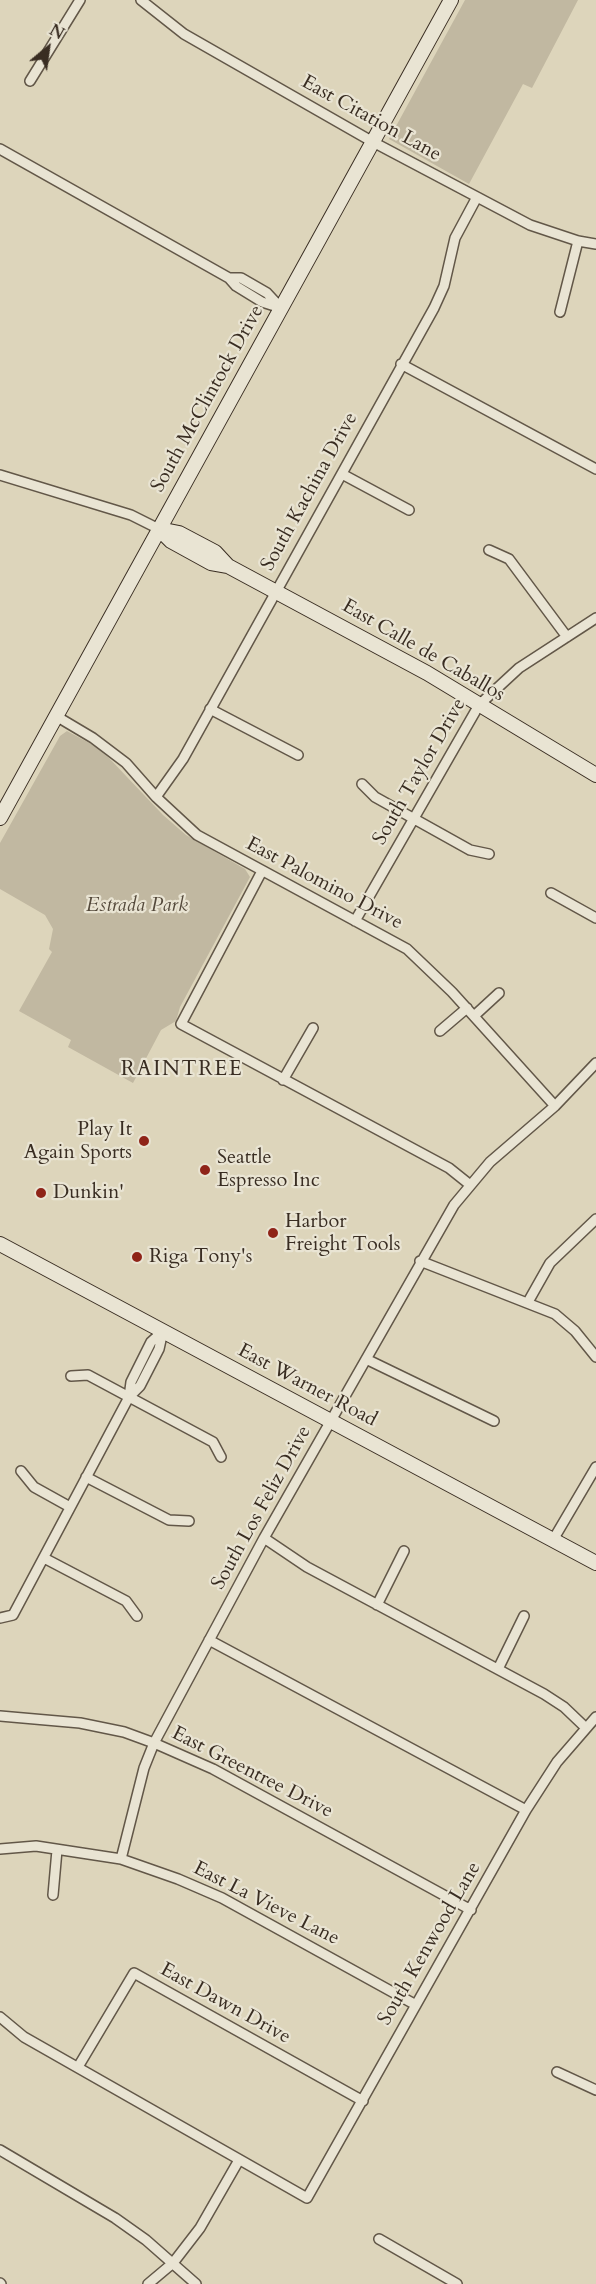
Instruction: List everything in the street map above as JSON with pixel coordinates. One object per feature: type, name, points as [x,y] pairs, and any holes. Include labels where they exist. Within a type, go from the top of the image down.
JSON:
[{"type":"main road","name":"South McClintock Drive","points":[[0,818],[451,0]]},
{"type":"main road","name":"East Calle de Caballos","points":[[159,530],[180,533],[215,552],[228,566],[391,653],[596,776]]},
{"type":"main road","name":"East Warner Road","points":[[0,1244],[596,1563]]},
{"type":"street","points":[[30,81],[80,0]]},
{"type":"street","name":"East Citation Lane","points":[[141,0],[184,34],[477,197],[530,225],[578,241],[596,244]]},
{"type":"street","points":[[0,149],[229,278],[241,278],[250,283],[267,293],[281,308]]},
{"type":"street","name":"South Kachina Drive","points":[[156,797],[183,759],[444,286],[455,238],[477,197]]},
{"type":"street","points":[[560,312],[578,241]]},
{"type":"street","points":[[401,364],[596,469]]},
{"type":"street","points":[[342,474],[409,510]]},
{"type":"street","points":[[0,475],[124,512],[159,530]]},
{"type":"street","points":[[489,550],[509,559],[567,637]]},
{"type":"street","name":"South Taylor Drive","points":[[355,921],[479,705],[519,668],[596,618]]},
{"type":"street","points":[[210,709],[298,754]]},
{"type":"street","name":"East Palomino Drive","points":[[56,716],[93,738],[126,763],[156,797],[197,835],[406,949],[428,966],[555,1106]]},
{"type":"street","points":[[362,784],[375,797],[470,850],[489,854]]},
{"type":"street","points":[[262,871],[181,1024],[449,1168],[469,1184]]},
{"type":"street","points":[[551,894],[596,918]]},
{"type":"street","points":[[474,1016],[499,993]]},
{"type":"street","points":[[440,1032],[467,1008]]},
{"type":"street","points":[[283,1080],[313,1028]]},
{"type":"street","name":"South Los Feliz Drive","points":[[121,1859],[144,1768],[154,1743],[264,1538],[420,1262],[469,1184],[498,1155],[555,1106],[596,1063]]},
{"type":"street","points":[[528,1302],[550,1263],[596,1219]]},
{"type":"street","points":[[420,1262],[555,1314],[575,1331],[596,1358]]},
{"type":"street","points":[[2,1618],[13,1615],[129,1397],[140,1386],[159,1349],[163,1331]]},
{"type":"street","points":[[366,1359],[494,1421]]},
{"type":"street","points":[[71,1376],[88,1375],[213,1442],[221,1457]]},
{"type":"street","points":[[21,1471],[34,1487],[70,1507]]},
{"type":"street","points":[[554,1540],[594,1472]]},
{"type":"street","points":[[86,1478],[169,1520],[189,1521]]},
{"type":"street","points":[[264,1538],[307,1567],[564,1707],[586,1728]]},
{"type":"street","points":[[377,1605],[404,1551]]},
{"type":"street","points":[[44,1558],[126,1601],[137,1616]]},
{"type":"street","points":[[498,1669],[524,1616]]},
{"type":"street","points":[[209,1640],[526,1810]]},
{"type":"street","name":"East Greentree Drive","points":[[0,1716],[80,1723],[124,1732],[154,1743],[213,1769],[471,1910]]},
{"type":"street","name":"South Kenwood Lane","points":[[239,2160],[307,2198],[526,1810],[557,1762],[596,1717]]},
{"type":"street","name":"East La Vieve Lane","points":[[0,1849],[36,1846],[121,1859],[222,1898],[416,2005]]},
{"type":"street","points":[[54,1895],[57,1850]]},
{"type":"street","name":"East Dawn Drive","points":[[78,2067],[134,1973],[363,2101]]},
{"type":"street","points":[[0,2017],[24,2037],[239,2160],[200,2228],[173,2263],[148,2284]]},
{"type":"street","points":[[557,2072],[596,2090]]},
{"type":"street","points":[[0,2150],[116,2218],[196,2284]]},
{"type":"street","points":[[379,2239],[457,2284]]},
{"type":"green space","points":[[465,0],[578,0],[532,88],[523,84],[469,184],[389,139]]},
{"type":"green space","name":"Estrada Park","points":[[67,731],[95,746],[109,758],[163,815],[186,835],[245,869],[250,877],[180,1007],[176,1021],[161,1030],[133,1083],[68,1047],[71,1040],[19,1011],[52,952],[49,949],[53,929],[45,915],[0,889],[0,843],[60,736]]},
{"type":"place","name":"Play It Again Sports","points":[[144,1141]]},
{"type":"place","name":"Seattle Espresso Inc","points":[[205,1170]]},
{"type":"place","name":"Dunkin'","points":[[41,1193]]},
{"type":"place","name":"Harbor Freight Tools","points":[[273,1233]]},
{"type":"place","name":"Riga Tony's","points":[[137,1257]]},
{"type":"district","name":"RAINTREE","points":[[182,1070]]}]
